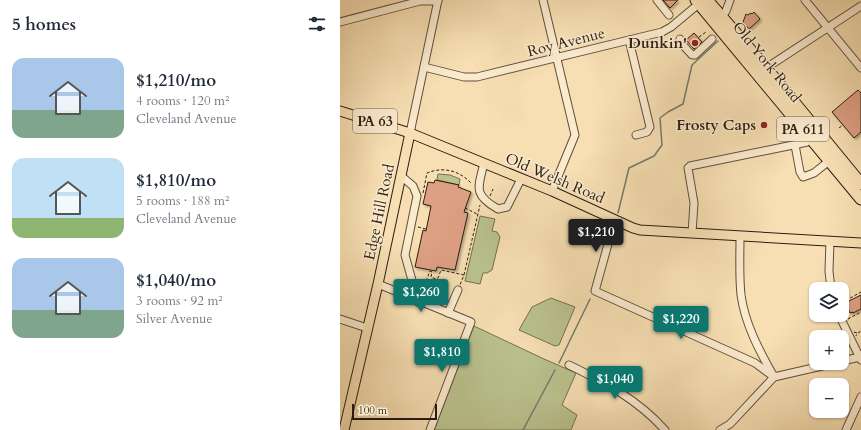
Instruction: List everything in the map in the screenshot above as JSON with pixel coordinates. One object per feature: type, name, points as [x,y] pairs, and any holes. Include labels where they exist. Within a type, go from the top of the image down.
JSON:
[{"type":"highway","name":"Old York Road","points":[[702,1],[721,18],[762,71]]},
{"type":"highway","name":"Old York Road","points":[[702,1],[815,136],[859,177]]},
{"type":"highway","name":"Old York Road","points":[[815,136],[828,160],[861,199]]},
{"type":"main road","name":"Old Welsh Road","points":[[340,111],[410,133],[552,191],[640,230],[861,243]]},
{"type":"main road","name":"Edge Hill Road","points":[[344,430],[378,284],[410,133]]},
{"type":"street","points":[[543,0],[574,135],[552,191]]},
{"type":"street","points":[[657,0],[669,15]]},
{"type":"street","points":[[721,18],[726,11],[730,0]]},
{"type":"street","points":[[805,0],[861,68]]},
{"type":"street","points":[[340,22],[420,1],[438,1]]},
{"type":"street","name":"Edge Hill Road","points":[[410,133],[438,1]]},
{"type":"street","name":"Roy Avenue","points":[[424,67],[470,78],[556,58],[666,30],[702,1]]},
{"type":"street","points":[[762,71],[861,6]]},
{"type":"street","points":[[680,39],[681,43],[692,55],[695,55],[712,39]]},
{"type":"street","points":[[629,40],[650,126],[648,132],[636,135]]},
{"type":"street","points":[[692,233],[694,203],[688,168],[690,166],[808,142],[815,136]]},
{"type":"street","points":[[795,145],[800,172],[803,177],[810,175],[811,171],[828,160]]},
{"type":"street","points":[[484,163],[479,184],[481,197],[488,204],[498,209],[507,207],[521,179]]},
{"type":"street","points":[[401,176],[413,186],[418,196],[405,255],[418,302]]},
{"type":"street","points":[[615,219],[595,291],[750,361],[774,376]]},
{"type":"street","points":[[740,236],[742,296],[749,326],[759,351],[774,376]]},
{"type":"street","points":[[830,241],[830,282]]},
{"type":"street","points":[[378,284],[418,302],[471,322],[430,430]]},
{"type":"street","points":[[448,313],[458,290]]},
{"type":"street","points":[[340,319],[367,328]]},
{"type":"street","points":[[845,322],[860,359],[849,360]]},
{"type":"street","points":[[569,365],[594,376],[635,402],[664,430]]},
{"type":"street","points":[[720,430],[730,424],[774,376],[809,369]]},
{"type":"street","points":[[846,430],[861,397]]},
{"type":"path","points":[[699,37],[706,32]]},
{"type":"path","points":[[839,128],[843,125]]},
{"type":"path","points":[[423,194],[427,173],[434,170],[444,169],[454,171],[466,177],[473,184]]},
{"type":"path","points":[[489,197],[492,189]]},
{"type":"path","points":[[458,290],[464,275],[480,205]]},
{"type":"path","points":[[465,208],[478,214]]},
{"type":"path","points":[[416,226],[426,229]]},
{"type":"path","points":[[426,281],[430,271],[432,272],[430,277],[436,279],[438,278],[441,270],[443,271],[444,268]]},
{"type":"path","points":[[443,271],[464,275]]},
{"type":"path","points":[[849,299],[861,292]]},
{"type":"path","points":[[849,319],[861,313]]},
{"type":"path","points":[[857,333],[861,331]]},
{"type":"green space","points":[[438,174],[450,175],[460,179],[459,185],[437,180]]},
{"type":"green space","points":[[480,216],[495,219],[492,231],[497,232],[500,237],[492,270],[487,273],[483,273],[480,284],[465,281]]},
{"type":"green space","points":[[551,298],[575,307],[559,345],[555,346],[519,330],[532,307]]},
{"type":"green space","points":[[474,326],[576,373],[562,405],[577,415],[571,430],[434,430]]},
{"type":"building","points":[[663,0],[678,0],[670,8]]},
{"type":"building","points":[[754,12],[760,19],[749,29],[743,22],[746,14],[752,14]]},
{"type":"building","name":"Dunkin'","points":[[694,33],[702,42],[694,49],[686,40]]},
{"type":"building","points":[[858,90],[861,93],[861,132],[854,138],[832,112]]},
{"type":"building","points":[[435,180],[459,185],[458,187],[471,192],[464,212],[468,213],[455,270],[437,267],[436,271],[415,267],[423,230],[426,231],[431,206],[423,204],[428,182],[434,183]]},
{"type":"building","points":[[861,295],[861,309],[850,313],[849,301]]},
{"type":"waterway","points":[[618,213],[629,168],[654,156],[662,145],[660,118],[683,104],[692,65],[718,41]]},
{"type":"waterway","points":[[559,363],[590,299]]},
{"type":"waterway","points":[[523,430],[555,370]]},
{"type":"place","name":"Dunkin'","points":[[695,43]]},
{"type":"place","name":"Frosty Caps","points":[[764,125]]}]
